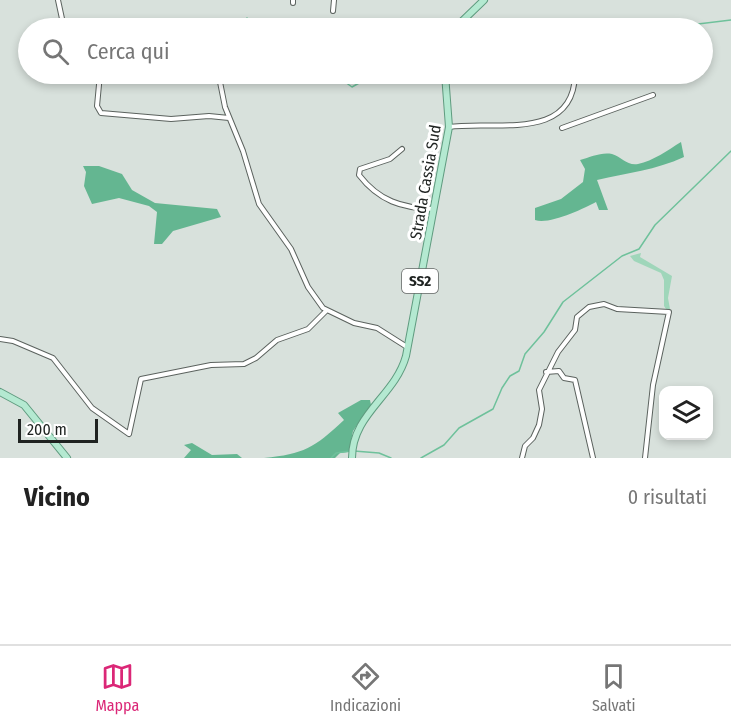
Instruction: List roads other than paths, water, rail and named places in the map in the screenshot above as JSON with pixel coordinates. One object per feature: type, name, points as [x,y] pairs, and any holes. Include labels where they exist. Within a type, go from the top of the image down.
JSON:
[{"type":"main road","points":[[465,18],[484,0]]},
{"type":"main road","name":"Strada Cassia Sud","points":[[352,458],[357,429],[365,415],[399,376],[408,347],[449,127],[446,84]]},
{"type":"main road","points":[[0,393],[24,405],[67,458]]},
{"type":"street","points":[[58,0],[62,18]]},
{"type":"street","points":[[333,11],[334,0]]},
{"type":"street","points":[[98,84],[97,106],[101,113],[171,120],[209,116],[230,118]]},
{"type":"street","points":[[221,84],[259,204],[291,249],[308,287],[326,311],[354,323],[377,328],[408,347]]},
{"type":"street","points":[[449,127],[501,127],[551,118],[563,109],[573,84]]},
{"type":"street","points":[[562,128],[653,95]]},
{"type":"street","points":[[402,149],[390,159],[358,171],[370,188],[387,199],[412,210],[434,209]]},
{"type":"street","points":[[522,458],[525,446],[533,438],[539,425],[542,409],[539,390],[546,372],[574,330],[578,317],[589,308],[604,304],[617,309],[669,312],[653,386],[645,458]]},
{"type":"street","points":[[0,339],[21,344],[52,358],[92,408],[129,434],[141,380],[211,365],[244,364],[256,358],[277,340],[308,329],[326,311]]},
{"type":"street","points":[[546,372],[559,371],[564,378],[575,380],[593,458]]},
{"type":"waterway","points":[[713,22],[731,20]]},
{"type":"waterway","points":[[348,84],[352,87],[357,84]]},
{"type":"waterway","points":[[421,458],[444,445],[459,428],[493,409],[502,388],[510,376],[519,371],[525,354],[544,332],[563,302],[622,256],[639,249],[655,225],[731,151]]},
{"type":"waterway","points":[[331,458],[336,453],[350,451]]},
{"type":"waterway","points":[[354,451],[379,453],[391,458]]}]
